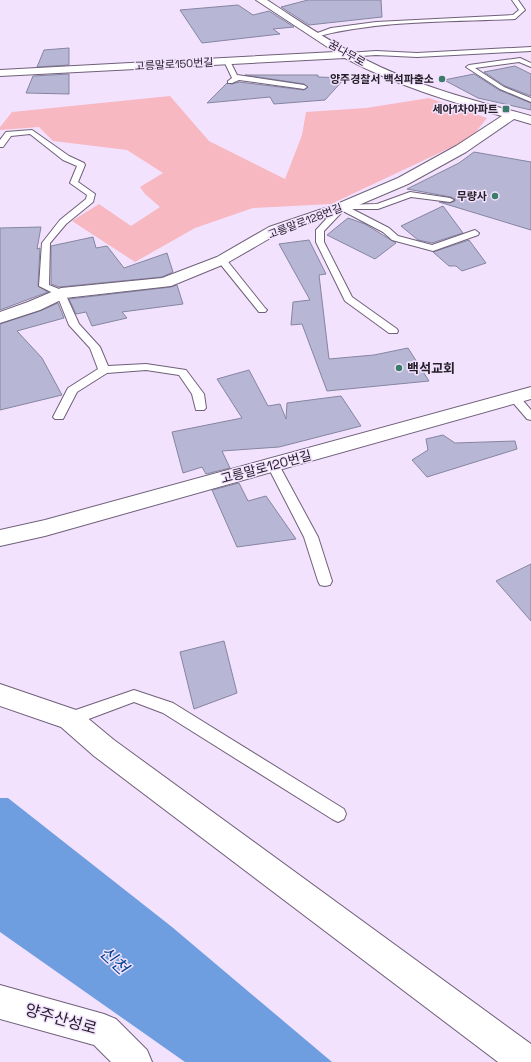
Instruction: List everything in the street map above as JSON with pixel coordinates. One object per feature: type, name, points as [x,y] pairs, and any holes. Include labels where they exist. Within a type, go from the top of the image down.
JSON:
[{"type":"street","name":"꿈나무로","points":[[261,0],[347,55],[376,70],[417,86],[531,120]]},
{"type":"street","name":"고릉말로150번길","points":[[0,73],[347,55]]},
{"type":"street","name":"고릉말로128번길","points":[[0,318],[34,306],[61,293],[165,283],[222,260],[274,230],[342,207],[403,181],[461,149],[513,114]]},
{"type":"street","name":"고릉말로120번길","points":[[0,538],[45,528],[523,395]]},
{"type":"street","points":[[0,695],[70,719],[104,748],[526,1062]]},
{"type":"street","name":"양주산성로","points":[[0,1002],[104,1031],[135,1062]]},
{"type":"lane","points":[[315,34],[376,24],[514,17],[522,10],[515,0]]},
{"type":"lane","points":[[347,55],[376,53],[417,55],[531,49]]},
{"type":"lane","points":[[531,65],[520,60],[469,68],[502,88],[531,100]]},
{"type":"lane","points":[[227,61],[235,77]]},
{"type":"lane","points":[[229,83],[236,79],[235,77]]},
{"type":"lane","points":[[235,77],[304,87]]},
{"type":"lane","points":[[0,145],[9,134],[32,132],[66,158],[81,165],[74,183],[91,194],[90,200],[63,222],[46,243],[44,286],[61,293],[74,326],[95,348],[104,370]]},
{"type":"lane","points":[[393,331],[348,298],[320,242],[320,230],[342,207],[378,206],[410,194],[450,200]]},
{"type":"lane","points":[[342,207],[386,230],[395,238],[434,248],[475,233]]},
{"type":"lane","points":[[222,260],[262,310]]},
{"type":"lane","points":[[59,417],[72,390],[104,370],[146,367],[182,372],[198,394],[200,408]]},
{"type":"lane","points":[[523,395],[531,417]]},
{"type":"lane","points":[[273,465],[310,537],[325,581]]},
{"type":"lane","points":[[70,719],[134,696],[168,708],[338,814]]},
{"type":"shaded area","points":[[170,96],[209,141],[285,179],[302,135],[306,112],[366,108],[429,98],[487,118],[471,138],[331,204],[253,208],[195,228],[135,262],[72,221],[99,204],[131,226],[160,207],[145,194],[140,187],[163,173],[127,150],[53,141],[39,127],[0,130],[0,127],[12,112]]},
{"type":"water","name":"신천","points":[[0,798],[8,798],[172,927],[332,1062],[185,1062],[0,932]]},
{"type":"building","points":[[308,0],[381,0],[382,17],[309,25],[281,7]]},
{"type":"building","points":[[238,5],[253,15],[269,11],[294,27],[273,29],[280,34],[202,43],[180,10]]},
{"type":"building","points":[[69,48],[69,65],[37,67],[44,50]]},
{"type":"building","points":[[515,66],[531,74],[531,96],[505,86],[484,72]]},
{"type":"building","points":[[69,74],[69,94],[26,93],[33,76]]},
{"type":"building","points":[[474,74],[499,90],[531,103],[531,110],[478,98],[444,80]]},
{"type":"building","points":[[245,75],[318,75],[318,77],[345,78],[325,100],[274,104],[270,97],[207,103],[227,83],[232,84],[239,82],[304,90],[308,87],[304,84]]},
{"type":"building","points":[[474,152],[531,162],[531,230],[439,202],[450,203],[455,201],[455,199],[451,197],[407,189],[459,163]]},
{"type":"building","points":[[443,206],[463,233],[432,243],[418,240],[401,226]]},
{"type":"building","points":[[348,218],[365,224],[396,243],[375,259],[327,235]]},
{"type":"building","points":[[41,227],[37,249],[40,248],[38,286],[48,292],[0,310],[0,228]]},
{"type":"building","points":[[93,237],[96,248],[107,246],[124,268],[167,253],[173,272],[162,277],[59,287],[51,284],[51,246]]},
{"type":"building","points":[[309,240],[326,274],[319,275],[329,359],[374,355],[408,348],[429,381],[327,391],[302,324],[291,325],[293,302],[310,300],[279,244]]},
{"type":"building","points":[[469,240],[486,263],[462,271],[456,266],[449,266],[433,252]]},
{"type":"building","points":[[177,285],[183,304],[122,312],[127,318],[92,326],[86,312],[76,314],[69,299],[171,287]]},
{"type":"building","points":[[58,303],[64,318],[17,331],[42,358],[62,395],[0,410],[0,324],[40,311]]},
{"type":"building","points":[[249,370],[268,406],[280,404],[286,419],[287,403],[341,396],[361,426],[279,447],[222,451],[230,468],[206,474],[202,467],[183,473],[172,432],[242,418],[217,379]]},
{"type":"building","points":[[443,435],[455,443],[515,441],[517,449],[427,477],[412,460],[428,450],[426,439]]},
{"type":"building","points":[[239,483],[248,501],[266,496],[296,539],[237,547],[212,490]]},
{"type":"building","points":[[531,564],[531,621],[496,581]]},
{"type":"building","points":[[224,641],[237,693],[194,709],[180,652]]},
{"type":"place","name":"양주경찰서 백석파출소","points":[[442,79]]},
{"type":"place","name":"세아1차아파트","points":[[506,109]]},
{"type":"place","name":"무량사","points":[[495,196]]},
{"type":"place","name":"백석교회","points":[[399,368]]}]
